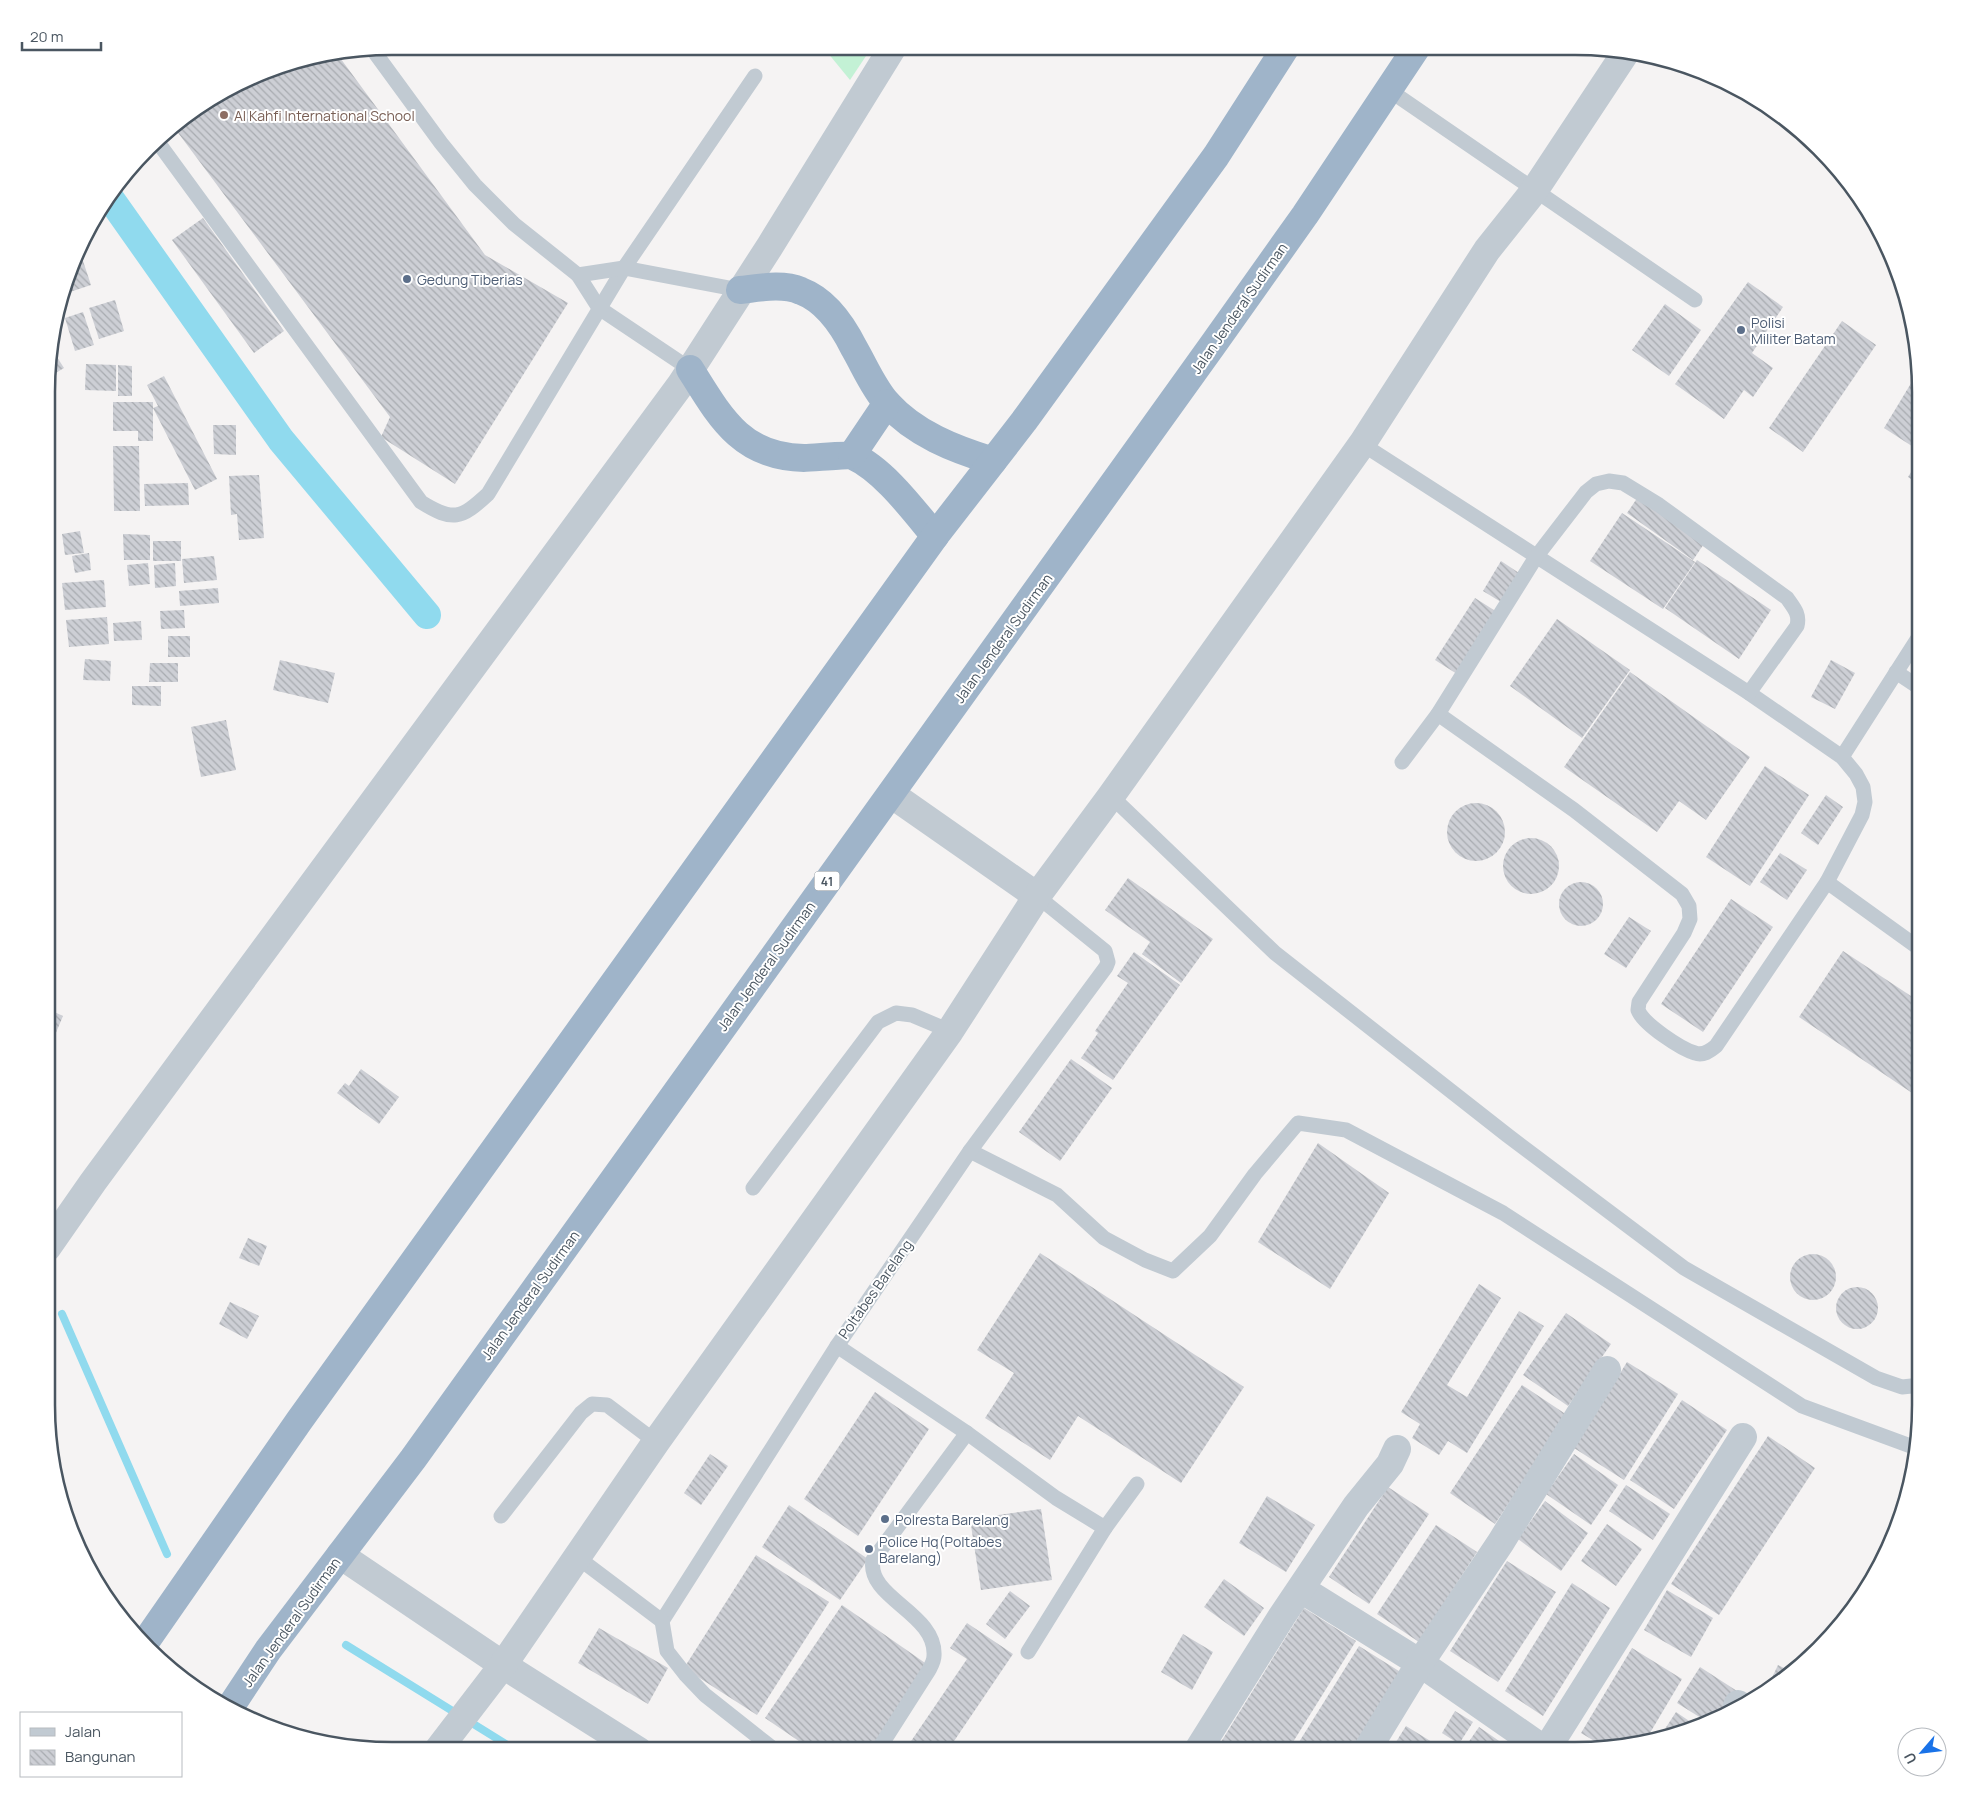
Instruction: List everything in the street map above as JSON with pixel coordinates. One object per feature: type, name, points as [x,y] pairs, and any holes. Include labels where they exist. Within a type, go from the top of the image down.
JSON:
[{"type":"highway","points":[[149,1637],[305,1412],[935,536],[1024,422],[1210,164],[1281,55]]},
{"type":"highway","name":"Jalan Jenderal Sudirman","points":[[234,1702],[268,1650],[413,1459],[1294,231],[1412,55]]},
{"type":"highway","points":[[740,290],[785,287],[801,291],[818,301],[840,323],[869,377],[887,403],[906,421],[932,438],[959,451],[993,461]]},
{"type":"highway","points":[[690,369],[723,418],[744,440],[780,456],[803,458],[852,456],[884,477],[935,536]]},
{"type":"highway","points":[[852,456],[887,403]]},
{"type":"street","points":[[55,1237],[99,1174],[645,434],[690,369],[775,238],[888,55]]},
{"type":"street","points":[[444,1742],[503,1665],[656,1442],[950,1031],[1037,896],[1111,796],[1362,444],[1488,250],[1534,191],[1622,58]]},
{"type":"street","points":[[891,794],[1037,896]]},
{"type":"street","points":[[1372,1742],[1420,1663],[1501,1542],[1607,1370]]},
{"type":"street","points":[[1550,1742],[1743,1436]]},
{"type":"street","points":[[1203,1742],[1301,1589],[1356,1506],[1390,1464],[1397,1449]]},
{"type":"street","points":[[340,1555],[503,1665],[625,1742]]},
{"type":"street","points":[[1301,1589],[1420,1663],[1534,1742]]},
{"type":"lane","points":[[377,56],[441,143],[475,185],[514,224],[578,275],[599,308],[690,369]]},
{"type":"lane","points":[[161,147],[421,502],[438,513],[457,516],[472,508],[488,494],[624,268],[755,76]]},
{"type":"lane","points":[[1389,90],[1695,300]]},
{"type":"lane","points":[[578,275],[624,268],[740,290]]},
{"type":"lane","points":[[1362,444],[1842,756],[1863,787],[1866,802],[1862,815],[1827,882],[1716,1046],[1707,1053],[1695,1054],[1661,1033],[1638,1010],[1639,1002],[1684,933],[1690,919],[1689,906],[1682,894],[1574,810],[1438,714]]},
{"type":"lane","points":[[1402,762],[1438,714],[1536,557],[1586,492],[1596,484],[1609,481],[1623,484],[1659,505],[1787,598],[1796,610],[1799,619],[1797,626],[1749,694]]},
{"type":"lane","points":[[1842,756],[1912,647]]},
{"type":"lane","points":[[1896,672],[1912,683]]},
{"type":"lane","points":[[1111,796],[1275,953],[1506,1135],[1684,1268],[1876,1378],[1902,1387],[1912,1386]]},
{"type":"lane","points":[[1827,882],[1912,943]]},
{"type":"lane","name":"Poltabes Barelang","points":[[662,1621],[837,1346],[970,1151],[1108,962],[1105,951],[1037,896]]},
{"type":"lane","points":[[753,1188],[878,1022],[896,1013],[912,1015],[950,1031]]},
{"type":"lane","points":[[970,1151],[1057,1195],[1104,1238],[1145,1260],[1173,1272],[1210,1236],[1255,1174],[1298,1123],[1346,1130],[1504,1213],[1802,1406],[1909,1446]]},
{"type":"lane","points":[[837,1346],[967,1433],[1056,1498],[1105,1528]]},
{"type":"lane","points":[[501,1516],[581,1413],[592,1404],[607,1405],[656,1442]]},
{"type":"lane","points":[[883,1742],[929,1670],[934,1657],[930,1636],[922,1624],[884,1589],[872,1569],[873,1560],[967,1433]]},
{"type":"lane","points":[[1028,1652],[1105,1528],[1137,1484]]},
{"type":"lane","points":[[576,1557],[662,1621],[667,1651],[685,1674],[705,1695],[766,1742]]},
{"type":"green space","points":[[830,55],[867,55],[850,80]]},
{"type":"building","name":"Gedung Tiberias","points":[[341,59],[485,255],[568,303],[455,484],[381,437],[390,417],[178,133],[205,112],[243,90],[284,73],[327,61]]},
{"type":"building","points":[[203,218],[284,331],[254,353],[172,240]]},
{"type":"building","points":[[83,260],[91,285],[70,292]]},
{"type":"building","name":"Polisi Militer Batam","points":[[1748,282],[1783,307],[1752,353],[1773,368],[1753,397],[1744,390],[1724,419],[1675,384]]},
{"type":"building","points":[[115,300],[124,331],[99,339],[89,308]]},
{"type":"building","points":[[1665,304],[1701,330],[1669,376],[1632,350]]},
{"type":"building","points":[[83,312],[94,345],[75,351],[65,318]]},
{"type":"building","points":[[1842,321],[1876,345],[1803,452],[1769,428]]},
{"type":"building","points":[[57,357],[64,368],[56,373]]},
{"type":"building","points":[[86,364],[116,365],[116,391],[85,390]]},
{"type":"building","points":[[118,365],[132,366],[132,396],[118,396]]},
{"type":"building","points":[[164,376],[217,479],[195,490],[153,408],[158,406],[147,385]]},
{"type":"building","points":[[1912,382],[1912,446],[1884,428]]},
{"type":"building","points":[[113,402],[153,402],[153,441],[138,441],[138,431],[113,431]]},
{"type":"building","points":[[213,425],[236,425],[236,455],[214,454]]},
{"type":"building","points":[[113,446],[139,446],[140,511],[114,511]]},
{"type":"building","points":[[1912,471],[1912,480],[1908,477]]},
{"type":"building","points":[[259,475],[264,538],[239,540],[237,514],[231,515],[229,476]]},
{"type":"building","points":[[188,483],[189,505],[145,506],[144,484]]},
{"type":"building","points":[[1640,494],[1706,541],[1693,560],[1627,513]]},
{"type":"building","points":[[1622,513],[1695,562],[1663,609],[1590,561]]},
{"type":"building","points":[[80,531],[84,553],[65,555],[62,534]]},
{"type":"building","points":[[123,534],[150,535],[150,560],[124,560]]},
{"type":"building","points":[[153,541],[181,541],[181,561],[153,561]]},
{"type":"building","points":[[89,553],[91,570],[75,573],[72,556]]},
{"type":"building","points":[[214,556],[217,580],[184,583],[182,559]]},
{"type":"building","points":[[1697,560],[1771,610],[1739,659],[1665,608]]},
{"type":"building","points":[[1501,561],[1519,573],[1501,602],[1483,591]]},
{"type":"building","points":[[148,563],[150,584],[129,586],[127,565]]},
{"type":"building","points":[[175,563],[176,586],[155,588],[154,565]]},
{"type":"building","points":[[104,580],[106,607],[65,610],[62,583]]},
{"type":"building","points":[[218,588],[219,603],[180,606],[179,591]]},
{"type":"building","points":[[1475,598],[1497,612],[1457,674],[1435,660]]},
{"type":"building","points":[[184,610],[185,628],[161,629],[160,611]]},
{"type":"building","points":[[107,617],[109,644],[69,647],[66,620]]},
{"type":"building","points":[[1557,619],[1630,670],[1582,738],[1510,686]]},
{"type":"building","points":[[141,621],[142,640],[114,641],[113,623]]},
{"type":"building","points":[[168,636],[190,636],[190,657],[168,657]]},
{"type":"building","points":[[85,659],[111,661],[110,681],[83,680]]},
{"type":"building","points":[[280,660],[335,673],[328,703],[273,690]]},
{"type":"building","points":[[1831,660],[1855,673],[1835,709],[1811,697]]},
{"type":"building","points":[[150,663],[178,663],[178,682],[149,682]]},
{"type":"building","points":[[1630,672],[1750,757],[1706,820],[1679,801],[1657,832],[1564,767]]},
{"type":"building","points":[[132,686],[161,686],[161,706],[132,705]]},
{"type":"building","points":[[226,720],[236,770],[201,777],[191,727]]},
{"type":"building","points":[[1765,766],[1809,795],[1750,886],[1706,857]]},
{"type":"building","points":[[1826,795],[1843,807],[1818,845],[1801,833]]},
{"type":"building","points":[[1476,803],[1492,808],[1500,816],[1505,832],[1500,848],[1492,856],[1476,861],[1460,856],[1452,848],[1447,832],[1452,816],[1460,808]]},
{"type":"building","points":[[1531,838],[1542,840],[1551,846],[1557,855],[1559,866],[1557,877],[1551,886],[1542,892],[1531,894],[1520,892],[1511,886],[1505,877],[1503,866],[1505,855],[1511,846],[1520,840]]},
{"type":"building","points":[[1780,853],[1807,870],[1787,900],[1760,882]]},
{"type":"building","points":[[1128,878],[1213,939],[1181,983],[1142,954],[1150,942],[1105,910]]},
{"type":"building","points":[[1581,882],[1593,886],[1599,892],[1603,904],[1599,916],[1593,922],[1581,926],[1569,922],[1563,916],[1559,904],[1563,892],[1569,886]]},
{"type":"building","points":[[1731,899],[1773,927],[1703,1032],[1661,1004]]},
{"type":"building","points":[[1629,917],[1651,931],[1626,968],[1604,954]]},
{"type":"building","points":[[1843,951],[1912,997],[1912,1093],[1799,1017]]},
{"type":"building","points":[[1134,952],[1180,985],[1113,1080],[1081,1058],[1098,1033],[1095,1031],[1128,983],[1117,976]]},
{"type":"building","points":[[55,1012],[63,1016],[55,1035]]},
{"type":"building","points":[[1071,1059],[1112,1088],[1060,1161],[1019,1132]]},
{"type":"building","points":[[361,1069],[399,1097],[379,1124],[337,1093],[345,1083],[349,1086]]},
{"type":"building","points":[[1318,1143],[1389,1193],[1330,1289],[1258,1242]]},
{"type":"building","points":[[248,1238],[267,1246],[259,1266],[239,1258]]},
{"type":"building","points":[[1040,1253],[1244,1387],[1181,1483],[1078,1416],[1050,1460],[985,1418],[1014,1373],[977,1350]]},
{"type":"building","points":[[1813,1254],[1826,1258],[1832,1264],[1836,1277],[1832,1290],[1826,1296],[1813,1300],[1800,1296],[1794,1290],[1790,1277],[1794,1264],[1800,1258]]},
{"type":"building","points":[[1479,1284],[1501,1298],[1447,1385],[1467,1397],[1519,1311],[1544,1326],[1467,1453],[1448,1441],[1439,1455],[1412,1438],[1420,1424],[1401,1412]]},
{"type":"building","points":[[1861,1287],[1869,1290],[1875,1296],[1878,1308],[1875,1320],[1869,1326],[1853,1329],[1845,1326],[1839,1320],[1836,1304],[1839,1296],[1845,1290]]},
{"type":"building","points":[[230,1302],[259,1316],[247,1339],[219,1324]]},
{"type":"building","points":[[1566,1313],[1611,1344],[1568,1406],[1523,1375]]},
{"type":"building","points":[[1627,1362],[1678,1394],[1624,1480],[1574,1448]]},
{"type":"building","points":[[1522,1385],[1567,1415],[1495,1524],[1450,1493]]},
{"type":"building","points":[[875,1392],[929,1429],[858,1536],[804,1499]]},
{"type":"building","points":[[1682,1400],[1727,1430],[1674,1509],[1630,1480]]},
{"type":"building","points":[[1768,1436],[1815,1468],[1719,1615],[1671,1584]]},
{"type":"building","points":[[710,1454],[728,1466],[701,1505],[684,1493]]},
{"type":"building","points":[[1574,1454],[1618,1485],[1591,1525],[1546,1494]]},
{"type":"building","points":[[1626,1485],[1670,1514],[1653,1540],[1609,1511]]},
{"type":"building","points":[[1388,1487],[1429,1514],[1369,1604],[1329,1577]]},
{"type":"building","points":[[1267,1496],[1315,1525],[1286,1572],[1239,1543]]},
{"type":"building","points":[[1545,1501],[1588,1533],[1561,1571],[1518,1539]]},
{"type":"building","points":[[789,1505],[868,1559],[840,1600],[762,1547]]},
{"type":"building","points":[[1041,1509],[1052,1580],[981,1590],[970,1519]]},
{"type":"building","points":[[1607,1524],[1642,1549],[1616,1586],[1581,1561]]},
{"type":"building","points":[[1436,1525],[1477,1552],[1419,1642],[1377,1614]]},
{"type":"building","points":[[756,1555],[829,1602],[757,1715],[684,1668]]},
{"type":"building","points":[[1507,1561],[1556,1592],[1498,1682],[1450,1651]]},
{"type":"building","points":[[1224,1579],[1264,1608],[1244,1636],[1204,1607]]},
{"type":"building","points":[[1572,1583],[1610,1608],[1543,1716],[1505,1691]]},
{"type":"building","points":[[1667,1590],[1713,1618],[1691,1657],[1644,1630]]},
{"type":"building","points":[[1010,1591],[1030,1606],[1005,1639],[986,1624]]},
{"type":"building","points":[[842,1605],[928,1665],[875,1742],[800,1742],[765,1718]]},
{"type":"building","points":[[1304,1608],[1356,1641],[1293,1742],[1221,1742]]},
{"type":"building","points":[[967,1623],[1013,1654],[953,1742],[910,1742],[967,1659],[950,1648]]},
{"type":"building","points":[[599,1628],[668,1668],[648,1704],[578,1663]]},
{"type":"building","points":[[1183,1634],[1213,1652],[1192,1690],[1161,1672]]},
{"type":"building","points":[[1359,1646],[1402,1673],[1359,1742],[1299,1742]]},
{"type":"building","points":[[1632,1648],[1682,1679],[1649,1734],[1595,1741],[1581,1733]]},
{"type":"building","points":[[1778,1665],[1785,1668],[1780,1672],[1772,1678]]},
{"type":"building","points":[[1700,1667],[1737,1691],[1728,1705],[1700,1717],[1677,1703]]},
{"type":"building","points":[[1455,1711],[1473,1722],[1460,1742],[1456,1742],[1442,1733]]},
{"type":"building","points":[[1676,1712],[1690,1721],[1683,1724],[1664,1730]]},
{"type":"building","points":[[1406,1726],[1432,1742],[1396,1742]]},
{"type":"building","points":[[1479,1727],[1501,1742],[1469,1742]]},
{"type":"waterway","points":[[113,203],[281,440],[427,615]]},
{"type":"waterway","points":[[62,1314],[167,1554]]},
{"type":"waterway","points":[[346,1645],[502,1742]]},
{"type":"place","name":"Al Kahfi International School","points":[[224,115]]},
{"type":"place","name":"Gedung Tiberias","points":[[407,279]]},
{"type":"place","name":"Polisi Militer Batam","points":[[1741,330]]},
{"type":"place","name":"Polresta Barelang","points":[[885,1519]]},
{"type":"place","name":"Police Hq(Poltabes Barelang)","points":[[869,1549]]}]
